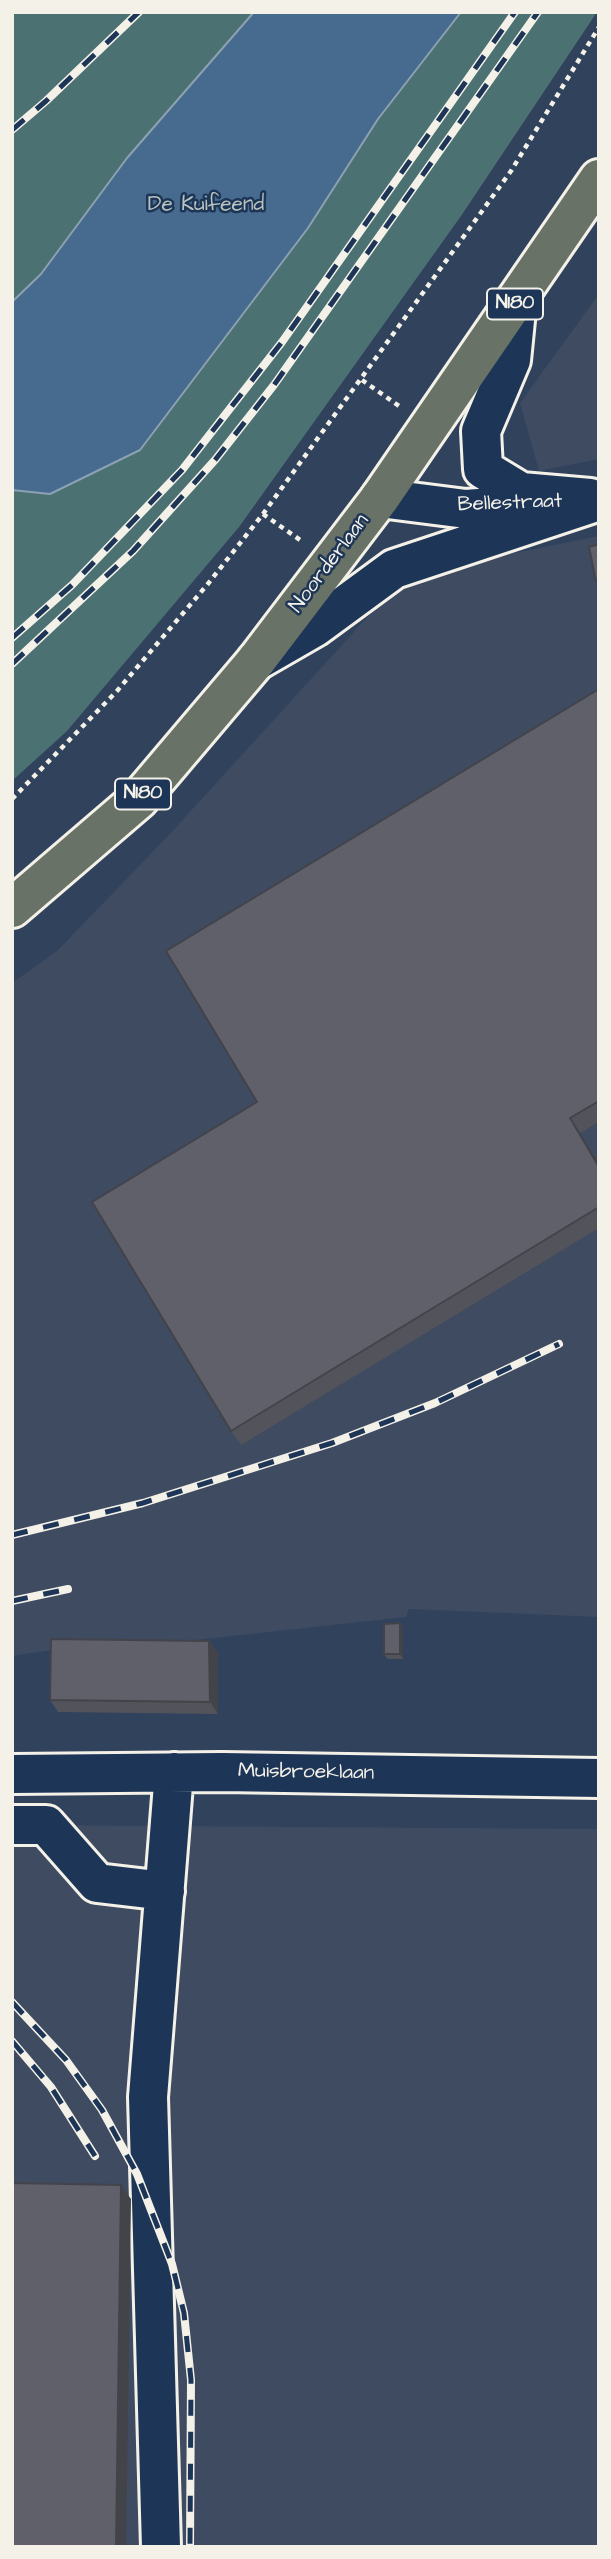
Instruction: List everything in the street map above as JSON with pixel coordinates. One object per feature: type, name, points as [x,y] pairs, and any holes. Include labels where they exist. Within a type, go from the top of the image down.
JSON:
[{"type":"main road","name":"Noorderlaan","points":[[12,908],[139,799],[256,661],[380,498],[599,179]]},
{"type":"street","points":[[517,300],[511,360],[481,431],[483,469],[521,492],[599,500]]},
{"type":"street","name":"Bellestraat","points":[[380,498],[466,509],[599,500]]},
{"type":"street","points":[[256,661],[315,627],[394,569],[599,500]]},
{"type":"street","points":[[161,2547],[148,2097],[174,1772]]},
{"type":"street","name":"Muisbroeklaan","points":[[12,1774],[222,1772],[599,1778]]},
{"type":"street","points":[[12,1825],[46,1825],[97,1883],[164,1891]]},
{"type":"path","points":[[12,799],[117,691],[263,514],[511,171],[599,27]]},
{"type":"path","points":[[263,514],[332,563]]},
{"type":"shaded area","points":[[254,12],[461,12],[378,119],[308,228],[140,450],[50,494],[12,490],[12,302],[41,274],[127,158]]},
{"type":"shaded area","points":[[599,294],[599,459],[539,471],[520,403]]},
{"type":"shaded area","points":[[599,536],[599,1617],[409,1609],[406,1617],[186,1641],[52,1650],[12,1656],[12,983],[57,951],[167,837],[384,599],[455,565]]},
{"type":"shaded area","points":[[12,1825],[599,1829],[599,2547],[12,2547]]},
{"type":"green space","name":"De Kuifeend","points":[[12,12],[597,12],[461,216],[239,527],[67,731],[12,781]]},
{"type":"building","points":[[599,544],[599,581],[596,581],[589,547]]},
{"type":"building","points":[[599,689],[599,1101],[570,1118],[599,1167],[599,1207],[231,1431],[92,1202],[257,1102],[166,951]]},
{"type":"building","points":[[400,1623],[400,1654],[384,1654],[384,1624]]},
{"type":"building","points":[[51,1639],[209,1641],[210,1702],[50,1700]]},
{"type":"building","points":[[12,2183],[121,2185],[116,2547],[12,2547]]},
{"type":"railway","points":[[12,130],[139,12]]},
{"type":"railway","points":[[12,638],[72,585],[182,470],[282,342],[515,12]]},
{"type":"railway","points":[[12,664],[133,551],[215,460],[274,385],[538,12]]},
{"type":"railway","points":[[12,1535],[143,1503],[332,1443],[435,1403],[559,1344]]},
{"type":"railway","points":[[12,1601],[68,1589]]},
{"type":"railway","points":[[12,2002],[66,2060],[102,2110],[137,2174],[172,2264],[184,2313],[191,2380],[190,2547]]},
{"type":"railway","points":[[12,2041],[51,2087],[95,2156]]}]
